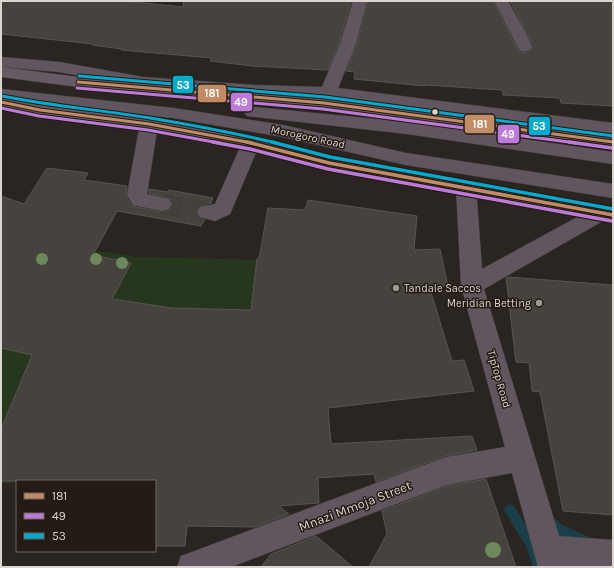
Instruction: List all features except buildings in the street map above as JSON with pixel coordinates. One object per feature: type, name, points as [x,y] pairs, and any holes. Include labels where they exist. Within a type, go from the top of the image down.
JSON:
[{"type":"highway","points":[[1,72],[86,82],[326,98],[613,142]]},
{"type":"highway","name":"Morogoro Road","points":[[1,102],[40,110],[149,124],[251,144],[329,163],[607,214]]},
{"type":"street","points":[[326,98],[348,44],[360,1]]},
{"type":"street","points":[[501,1],[517,30],[524,47]]},
{"type":"street","points":[[1,62],[59,67],[143,82],[254,90],[613,129]]},
{"type":"street","name":"Morogoro Road","points":[[1,85],[178,105],[407,128],[613,158]]},
{"type":"street","name":"Morogoro Road","points":[[1,94],[172,113],[283,131],[406,159],[613,191]]},
{"type":"street","points":[[149,124],[137,195],[140,200],[162,204]]},
{"type":"street","points":[[207,212],[215,213],[223,208],[251,144]]},
{"type":"street","name":"TipTop Road","points":[[466,187],[472,285],[550,558]]},
{"type":"street","points":[[472,285],[607,214]]},
{"type":"street","name":"Mnazi Mmoja Street","points":[[192,567],[446,471],[522,458]]},
{"type":"street","points":[[550,558],[613,555]]},
{"type":"green space","points":[[48,243],[138,257],[268,260],[278,311],[20,480],[16,480],[16,482],[1,484],[1,339]]},
{"type":"waterway","points":[[334,64],[339,36]]},
{"type":"waterway","points":[[510,510],[532,545],[539,567]]},
{"type":"waterway","points":[[548,520],[558,529],[587,542]]},
{"type":"tunnel","points":[[162,204],[207,212]]},
{"type":"transit line","name":"53","points":[[79,76],[325,97],[613,136]]},
{"type":"transit line","name":"181","points":[[78,82],[324,103],[613,142]]},
{"type":"transit line","name":"49","points":[[77,88],[323,109],[612,148]]},
{"type":"transit line","name":"53","points":[[2,96],[41,104],[150,118],[252,137],[330,157],[613,209]]},
{"type":"transit line","name":"181","points":[[1,102],[40,110],[149,124],[251,143],[329,163],[613,215]]},
{"type":"transit line","name":"49","points":[[1,108],[39,116],[148,130],[250,149],[328,169],[612,221]]},
{"type":"place","name":"Tandale Saccos","points":[[396,288]]},
{"type":"place","name":"Meridian Betting","points":[[539,303]]}]
